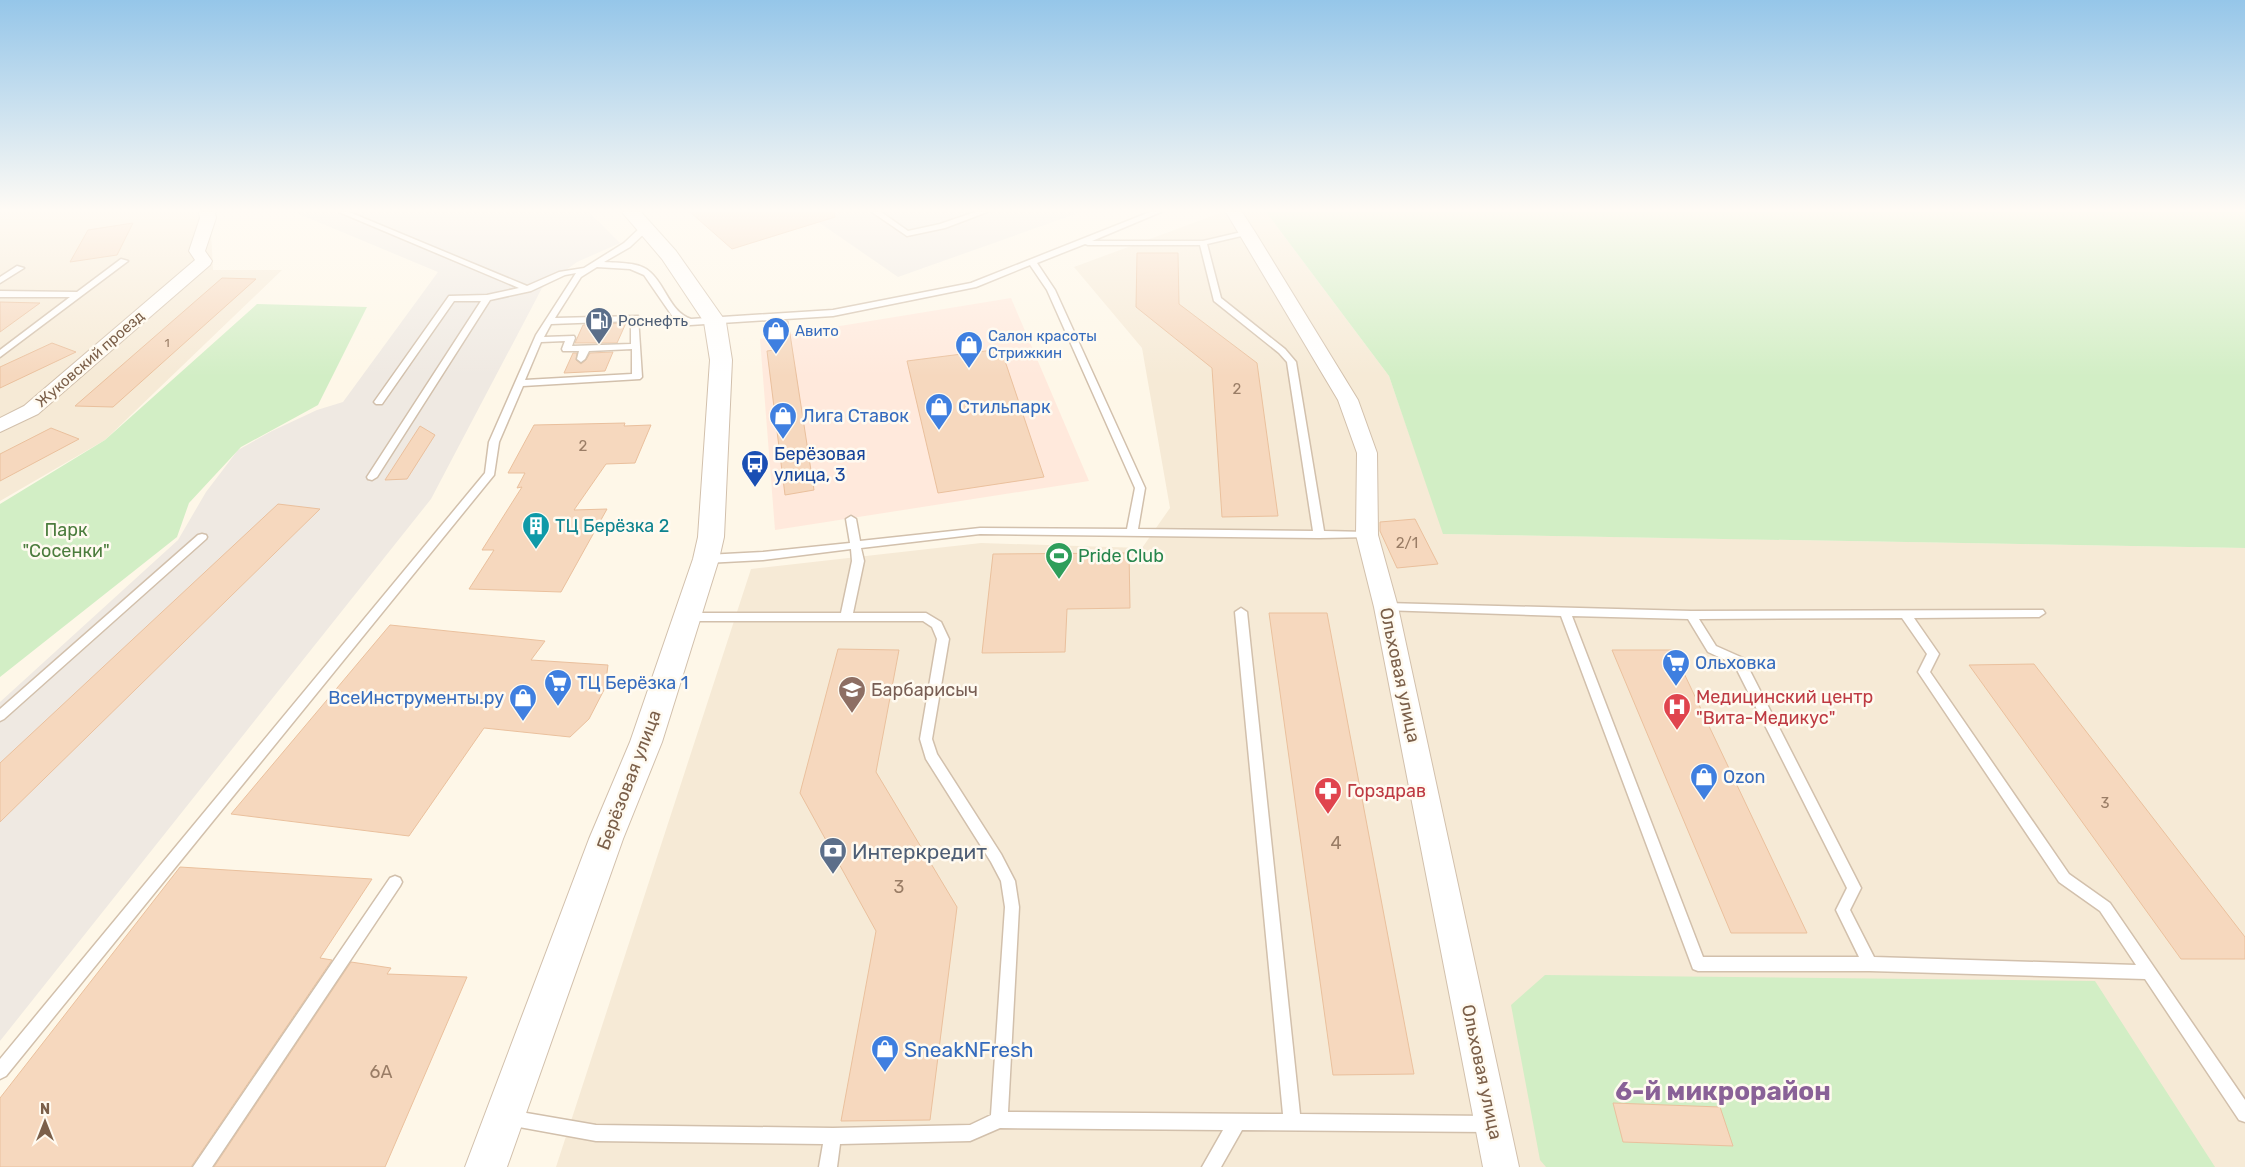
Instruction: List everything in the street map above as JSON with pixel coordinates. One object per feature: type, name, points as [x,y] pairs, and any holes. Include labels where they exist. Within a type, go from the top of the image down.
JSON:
[{"type":"street","name":"Жуковский проезд","points":[[0,426],[31,410],[199,266]]},
{"type":"street","points":[[677,266],[715,322]]},
{"type":"street","name":"Ольховая улица","points":[[1268,266],[1348,400],[1366,453],[1367,535],[1386,607],[1502,1167]]},
{"type":"street","name":"Берёзовая улица","points":[[486,1167],[606,839],[646,742],[706,559],[711,537],[721,360],[715,322]]},
{"type":"lane","points":[[0,354],[117,266]]},
{"type":"lane","points":[[474,266],[528,289]]},
{"type":"lane","points":[[0,1071],[490,473],[494,442],[538,340],[578,276],[592,266]]},
{"type":"lane","points":[[625,266],[631,267],[647,274],[678,318],[690,322],[715,322],[833,313],[973,285],[1021,266]]},
{"type":"lane","points":[[1035,266],[1051,290],[1140,488],[1132,533]]},
{"type":"lane","points":[[1209,266],[1217,300],[1282,351],[1291,362],[1319,535]]},
{"type":"lane","points":[[0,281],[20,268]]},
{"type":"lane","points":[[379,402],[452,298],[487,298],[528,289],[557,274],[575,269],[586,270]]},
{"type":"lane","points":[[0,294],[79,295]]},
{"type":"lane","points":[[372,477],[487,298]]},
{"type":"lane","points":[[520,382],[573,376],[636,377],[635,318],[549,321]]},
{"type":"lane","points":[[538,340],[571,338],[566,349],[636,346]]},
{"type":"lane","points":[[610,357],[614,347]]},
{"type":"lane","points":[[581,359],[585,348]]},
{"type":"lane","points":[[846,617],[858,560],[852,518]]},
{"type":"lane","points":[[706,559],[763,556],[980,531],[1367,535]]},
{"type":"lane","points":[[0,716],[202,537]]},
{"type":"lane","points":[[1386,607],[1691,615],[2039,613]]},
{"type":"lane","points":[[1241,612],[1292,1122]]},
{"type":"lane","points":[[1565,612],[1698,964],[1870,964],[2150,972]]},
{"type":"lane","points":[[1905,614],[1933,654],[1924,672],[2064,878],[2105,907],[2245,1114]]},
{"type":"lane","points":[[1691,615],[1712,649],[1739,661],[1854,888],[1843,910],[1870,964]]},
{"type":"lane","points":[[687,617],[926,616],[937,625],[943,639],[926,739],[932,755],[996,858],[1008,881],[1012,907],[999,1120]]},
{"type":"lane","points":[[202,1167],[395,882]]},
{"type":"lane","points":[[504,1118],[596,1133],[833,1136],[970,1133],[999,1120],[1493,1124]]},
{"type":"lane","points":[[1210,1167],[1238,1121]]},
{"type":"lane","points":[[828,1167],[833,1136]]},
{"type":"shaded area","points":[[0,266],[213,266],[213,270],[282,270],[105,440],[0,501]]},
{"type":"shaded area","points":[[425,266],[571,266],[542,288],[431,499],[0,1041],[0,702],[178,540],[206,492],[238,450],[272,431],[317,410],[343,402],[438,272]]},
{"type":"shaded area","points":[[883,266],[928,266],[898,277]]},
{"type":"shaded area","points":[[1307,266],[1389,376],[1444,534],[2245,548],[2245,1167],[556,1167],[751,569],[981,543],[1142,548],[1170,508],[1142,348],[1074,267]]},
{"type":"shaded area","points":[[1011,298],[1089,481],[775,530],[760,339]]},
{"type":"green space","points":[[1307,266],[2245,266],[2245,548],[1443,534],[1389,376]]},
{"type":"green space","name":"Парк \"Сосенки\"","points":[[257,304],[367,307],[318,405],[241,447],[189,503],[177,537],[0,677],[0,504],[105,440]]},
{"type":"green space","points":[[1545,975],[2095,981],[2215,1167],[1546,1167],[1540,1160],[1511,1005]]},
{"type":"building","points":[[1137,266],[1178,266],[1179,304],[1257,363],[1278,516],[1222,517],[1212,368],[1136,307]]},
{"type":"building","points":[[222,278],[256,279],[113,407],[75,406]]},
{"type":"building","points":[[0,302],[40,303],[0,332]]},
{"type":"building","points":[[788,321],[814,490],[785,495],[767,351],[774,350],[771,322]]},
{"type":"building","points":[[626,323],[617,343],[575,343],[583,325]]},
{"type":"building","points":[[52,343],[76,352],[0,388],[0,367]]},
{"type":"building","points":[[1001,349],[1044,477],[938,493],[907,361]]},
{"type":"building","points":[[613,352],[605,371],[564,373],[573,353],[577,353],[576,360],[581,364],[590,353]]},
{"type":"building","points":[[625,423],[624,426],[651,425],[635,463],[606,464],[574,510],[607,509],[561,592],[469,589],[494,550],[482,550],[522,487],[517,488],[525,473],[508,473],[534,425]]},
{"type":"building","points":[[420,426],[435,435],[407,479],[385,480]]},
{"type":"building","points":[[51,428],[79,439],[0,481],[0,454]]},
{"type":"building","points":[[278,504],[320,509],[0,822],[0,763]]},
{"type":"building","points":[[1415,519],[1438,564],[1397,568],[1380,531],[1380,522]]},
{"type":"building","name":"Pride Club","points":[[1129,553],[1130,608],[1067,609],[1065,652],[982,653],[993,554]]},
{"type":"building","points":[[1269,613],[1327,613],[1414,1074],[1333,1075]]},
{"type":"building","points":[[390,625],[545,641],[531,660],[608,665],[605,688],[589,719],[570,737],[484,728],[409,836],[231,814]]},
{"type":"building","points":[[838,649],[899,650],[876,772],[957,907],[930,1120],[841,1121],[876,931],[800,793]]},
{"type":"building","points":[[1612,650],[1673,650],[1807,933],[1731,933]]},
{"type":"building","points":[[2034,664],[2245,937],[2245,959],[2181,959],[1969,665]]},
{"type":"building","points":[[180,867],[372,879],[320,958],[332,960],[191,1167],[0,1167],[0,1098]]},
{"type":"building","points":[[351,962],[391,968],[387,974],[467,977],[385,1167],[214,1167]]},
{"type":"building","points":[[1613,1103],[1720,1107],[1733,1146],[1623,1142]]},
{"type":"place","name":"Роснефть","points":[[599,345]]},
{"type":"place","name":"Авито","points":[[776,355]]},
{"type":"place","name":"Салон красоты Стрижкин","points":[[969,369]]},
{"type":"place","name":"Стильпарк","points":[[939,431]]},
{"type":"place","name":"Лига Ставок","points":[[783,440]]},
{"type":"place","name":"Берёзовая улица, 3","points":[[755,488]]},
{"type":"place","name":"ТЦ Берёзка 2","points":[[536,550]]},
{"type":"place","name":"Pride Club","points":[[1059,580]]},
{"type":"place","name":"Ольховка","points":[[1676,687]]},
{"type":"place","name":"ТЦ Берёзка 1","points":[[558,707]]},
{"type":"place","name":"Барбарисыч","points":[[852,714]]},
{"type":"place","name":"ВсеИнструменты.ру","points":[[523,722]]},
{"type":"place","name":"Медицинский центр \"Вита-Медикус\"","points":[[1677,731]]},
{"type":"place","name":"Ozon","points":[[1704,801]]},
{"type":"place","name":"Горздрав","points":[[1328,815]]},
{"type":"place","name":"Интеркредит","points":[[833,875]]},
{"type":"place","name":"SneakNFresh","points":[[885,1073]]},
{"type":"district","name":"6-й микрорайон","points":[[1723,1091]]}]
